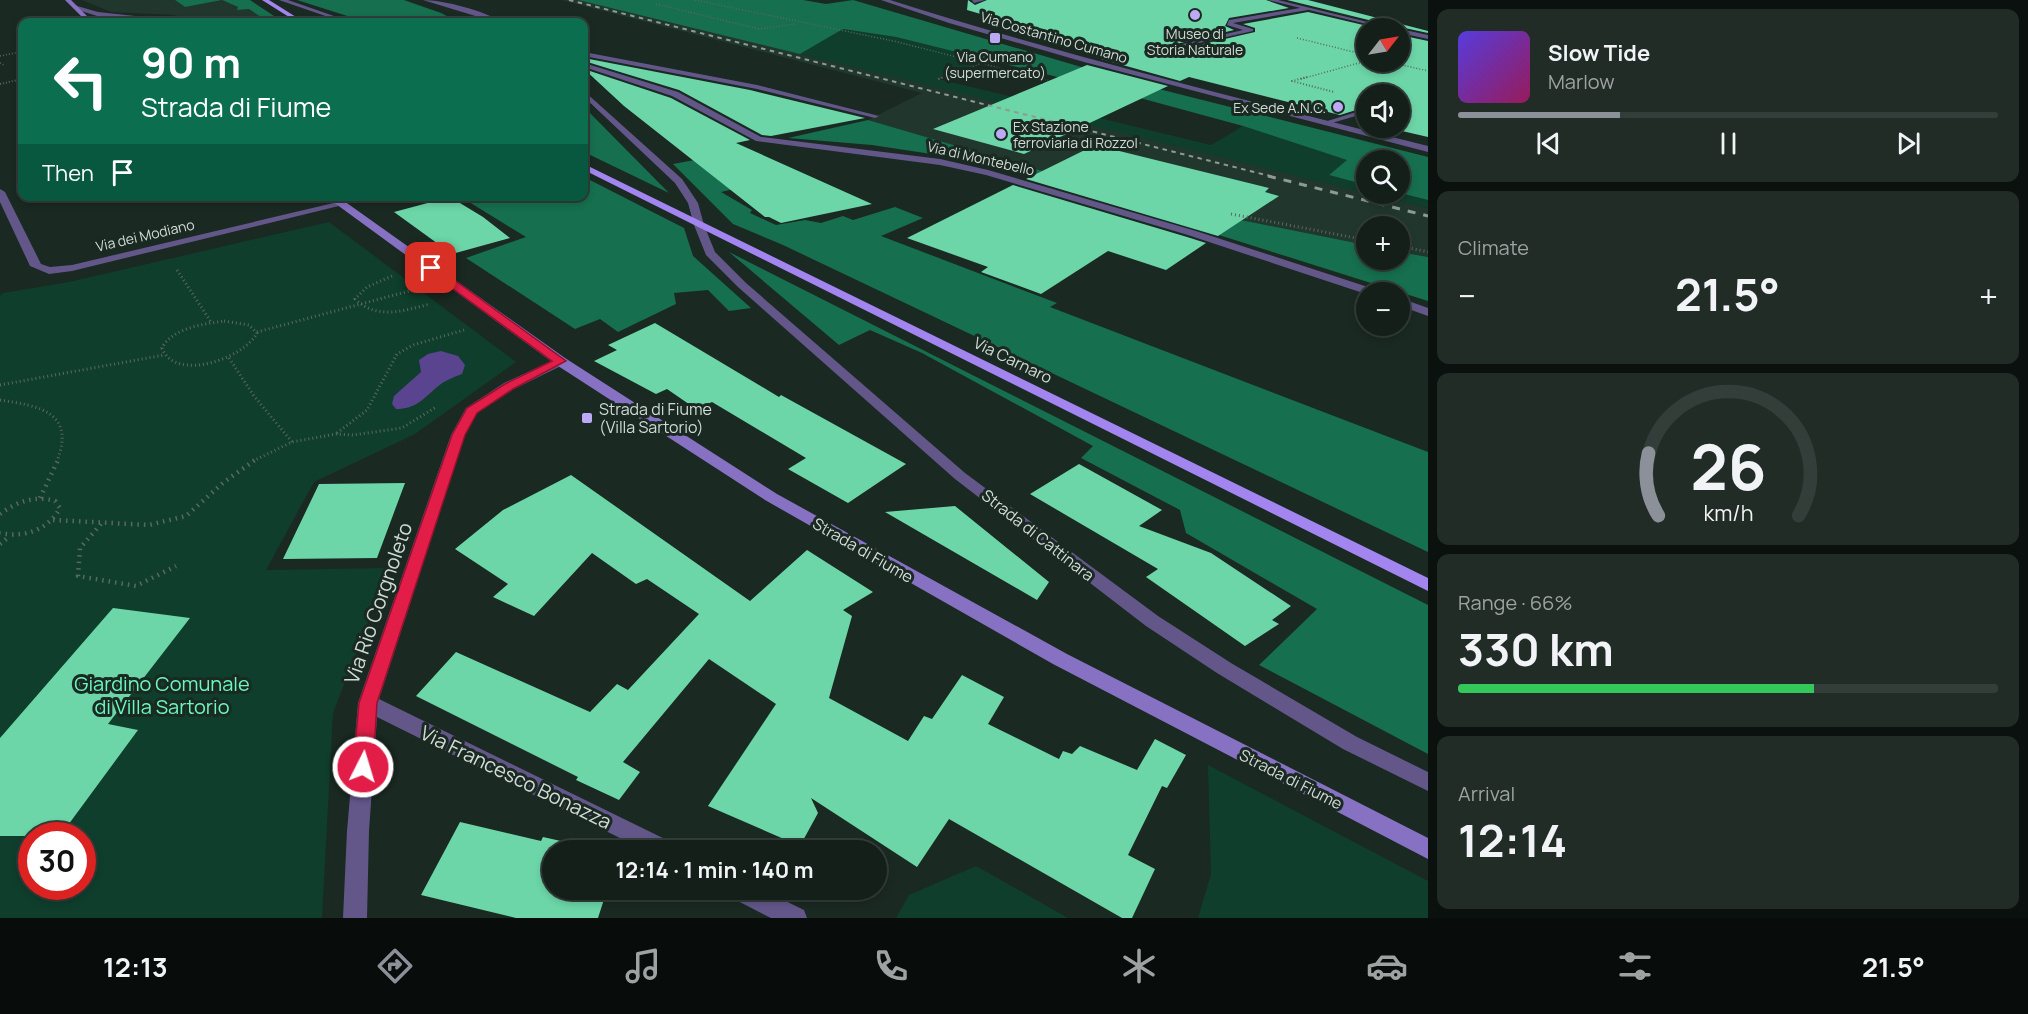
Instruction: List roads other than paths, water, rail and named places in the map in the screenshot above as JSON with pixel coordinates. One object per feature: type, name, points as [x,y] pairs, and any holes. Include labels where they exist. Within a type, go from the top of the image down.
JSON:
[{"type":"main road","points":[[68,0],[86,18]]},
{"type":"main road","points":[[265,0],[294,18]]},
{"type":"main road","name":"Via Carnaro","points":[[588,169],[1428,585]]},
{"type":"main road","name":"Strada di Fiume","points":[[337,201],[560,361],[771,497],[1060,659],[1428,849]]},
{"type":"street","points":[[282,0],[336,18]]},
{"type":"street","points":[[420,0],[463,18]]},
{"type":"street","points":[[426,0],[488,18]]},
{"type":"street","name":"Via Costantino Cumano","points":[[884,0],[1041,48],[1428,149]]},
{"type":"street","points":[[974,1],[982,0]]},
{"type":"street","points":[[1271,0],[1356,20]]},
{"type":"street","points":[[77,8],[120,18]]},
{"type":"street","points":[[1177,46],[1251,30],[1229,24],[1231,21],[1306,9]]},
{"type":"street","points":[[1410,34],[1428,38]]},
{"type":"street","points":[[588,55],[757,87],[875,116]]},
{"type":"street","name":"Via di Montebello","points":[[588,66],[675,94],[759,139],[940,162],[988,173],[1192,233],[1356,286]]},
{"type":"street","name":"Strada di Cattinara","points":[[588,97],[679,181],[693,203],[710,253],[742,285],[960,476],[1152,621],[1224,668],[1350,743],[1428,782]]},
{"type":"street","points":[[1325,123],[1356,114]]},
{"type":"street","name":"Via dei Modiano","points":[[0,192],[36,266],[49,271],[83,265],[332,201]]},
{"type":"street","points":[[1410,306],[1428,312]]},
{"type":"street","name":"Via Rio Corgnoleto","points":[[355,918],[358,831],[368,703],[458,435],[471,411],[509,386],[560,361]]},
{"type":"street","name":"Via Francesco Bonazza","points":[[368,703],[644,840]]},
{"type":"street","points":[[760,900],[795,918]]},
{"type":"railway","points":[[569,0],[1274,177]]},
{"type":"railway","points":[[1268,176],[1428,216]]},
{"type":"place","name":"Museo di Storia Naturale","points":[[1195,15]]},
{"type":"place","name":"Via Cumano (supermercato)","points":[[995,38]]},
{"type":"place","name":"Ex Sede A.N.C.","points":[[1338,107]]},
{"type":"place","name":"Ex Stazione ferroviaria di Rozzol","points":[[1001,134]]},
{"type":"place","name":"Strada di Fiume (Villa Sartorio)","points":[[587,418]]},
{"type":"park label","name":"Giardino Comunale di Villa Sartorio","points":[[162,694]]}]
